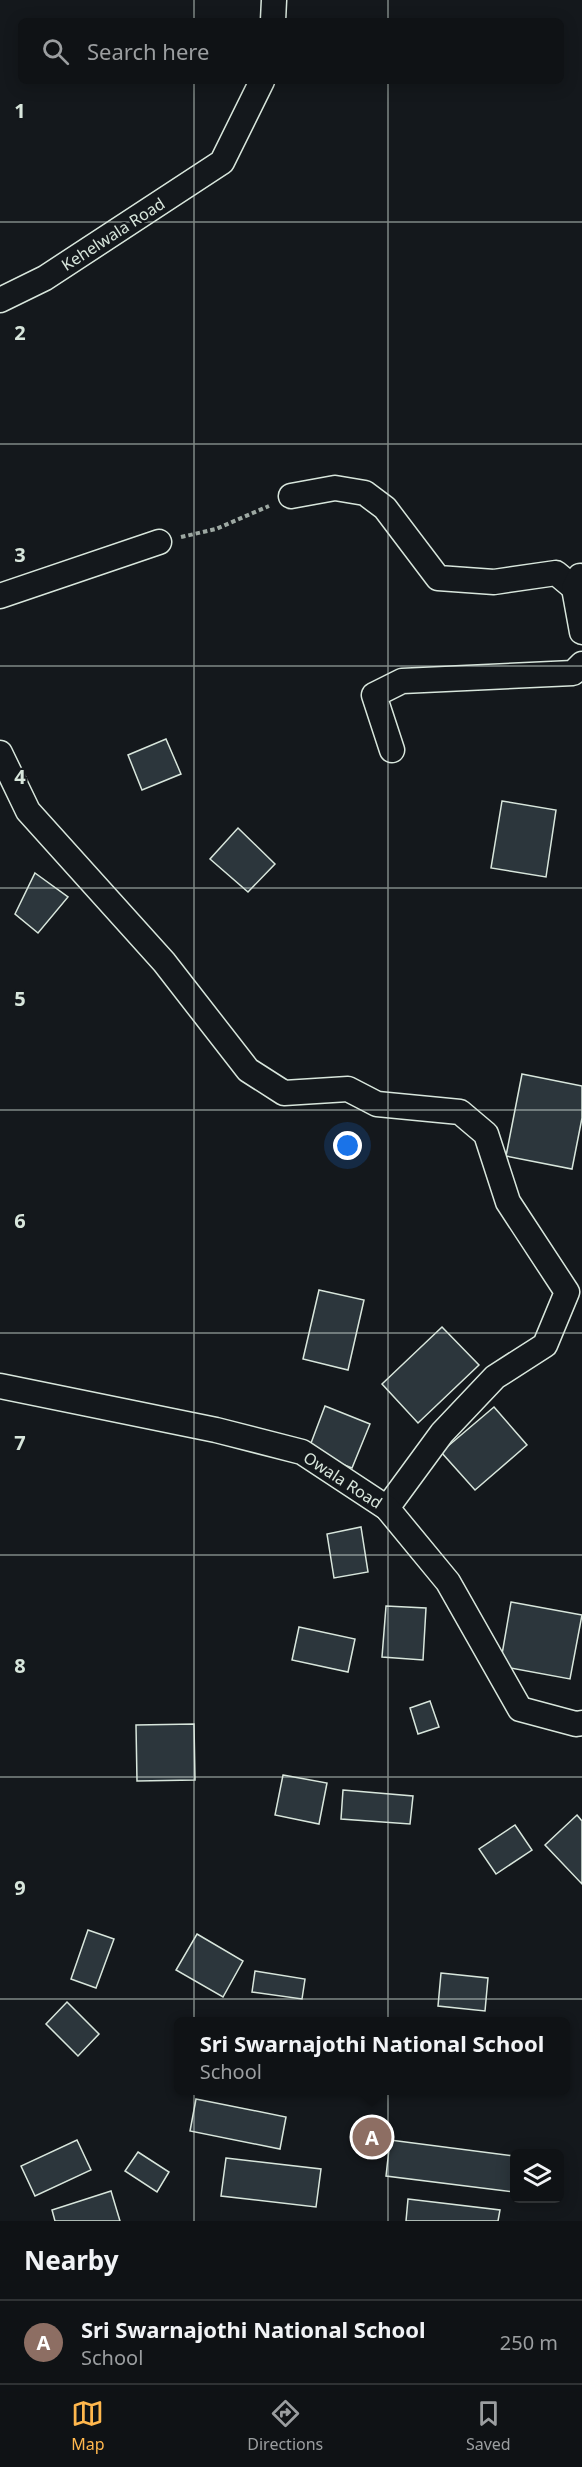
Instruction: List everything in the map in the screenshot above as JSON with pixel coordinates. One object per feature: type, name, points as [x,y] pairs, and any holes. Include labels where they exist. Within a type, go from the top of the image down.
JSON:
[{"type":"street","points":[[273,18],[274,0]]},
{"type":"street","name":"Kehelwala Road","points":[[0,300],[45,278],[222,162],[261,84]]},
{"type":"street","points":[[291,496],[335,488],[365,493],[385,508],[438,578],[494,582],[556,573],[578,582],[582,632]]},
{"type":"street","points":[[0,596],[159,542]]},
{"type":"street","points":[[392,750],[374,695],[402,681],[573,673],[582,664]]},
{"type":"street","points":[[0,753],[28,811],[164,962],[248,1070],[284,1093],[348,1089],[377,1104],[460,1112],[486,1134],[508,1202],[567,1292],[545,1345],[495,1377],[442,1433],[387,1508]]},
{"type":"street","name":"Owala Road","points":[[0,1386],[216,1430],[302,1452],[387,1508],[448,1582],[520,1709],[576,1725],[582,1724]]},
{"type":"path","points":[[159,542],[216,529],[291,496]]},
{"type":"building","points":[[166,739],[181,774],[142,790],[128,755]]},
{"type":"building","points":[[502,801],[556,810],[546,877],[491,868]]},
{"type":"building","points":[[238,828],[275,864],[248,892],[210,859]]},
{"type":"building","points":[[35,873],[68,897],[38,933],[15,914]]},
{"type":"building","points":[[522,1074],[582,1086],[582,1118],[572,1169],[506,1156]]},
{"type":"building","points":[[319,1290],[364,1300],[348,1370],[303,1359]]},
{"type":"building","points":[[442,1327],[479,1365],[418,1423],[382,1384]]},
{"type":"building","points":[[325,1406],[370,1424],[352,1468],[308,1451]]},
{"type":"building","points":[[494,1407],[527,1445],[475,1490],[441,1452]]},
{"type":"building","points":[[361,1527],[368,1572],[334,1578],[327,1534]]},
{"type":"building","points":[[511,1602],[582,1615],[570,1679],[500,1666]]},
{"type":"building","points":[[386,1606],[426,1608],[423,1660],[382,1657]]},
{"type":"building","points":[[299,1627],[355,1639],[348,1672],[292,1660]]},
{"type":"building","points":[[430,1701],[439,1727],[418,1734],[410,1708]]},
{"type":"building","points":[[194,1724],[195,1780],[137,1781],[136,1725]]},
{"type":"building","points":[[283,1775],[327,1783],[319,1824],[275,1815]]},
{"type":"building","points":[[343,1790],[413,1796],[410,1824],[341,1819]]},
{"type":"building","points":[[577,1815],[582,1821],[582,1884],[545,1845]]},
{"type":"building","points":[[515,1825],[532,1850],[496,1874],[479,1849]]},
{"type":"building","points":[[88,1930],[114,1939],[96,1988],[71,1979]]},
{"type":"building","points":[[197,1934],[243,1961],[223,1997],[176,1970]]},
{"type":"building","points":[[255,1971],[305,1979],[302,1999],[252,1992]]},
{"type":"building","points":[[441,1973],[488,1978],[485,2011],[438,2006]]},
{"type":"building","points":[[67,2002],[99,2034],[78,2056],[46,2024]]},
{"type":"building","points":[[196,2099],[286,2117],[280,2149],[190,2131]]},
{"type":"building","points":[[77,2140],[91,2170],[35,2196],[21,2166]]},
{"type":"building","points":[[390,2140],[510,2155],[510,2192],[386,2176]]},
{"type":"building","points":[[138,2152],[169,2172],[157,2192],[125,2171]]},
{"type":"building","points":[[226,2158],[321,2169],[316,2207],[221,2196]]},
{"type":"building","points":[[111,2191],[120,2221],[55,2221],[52,2210]]},
{"type":"building","points":[[408,2199],[500,2210],[498,2221],[406,2221]]},
{"type":"place","name":"Sri Swarnajothi National School","points":[[372,2137]]}]
